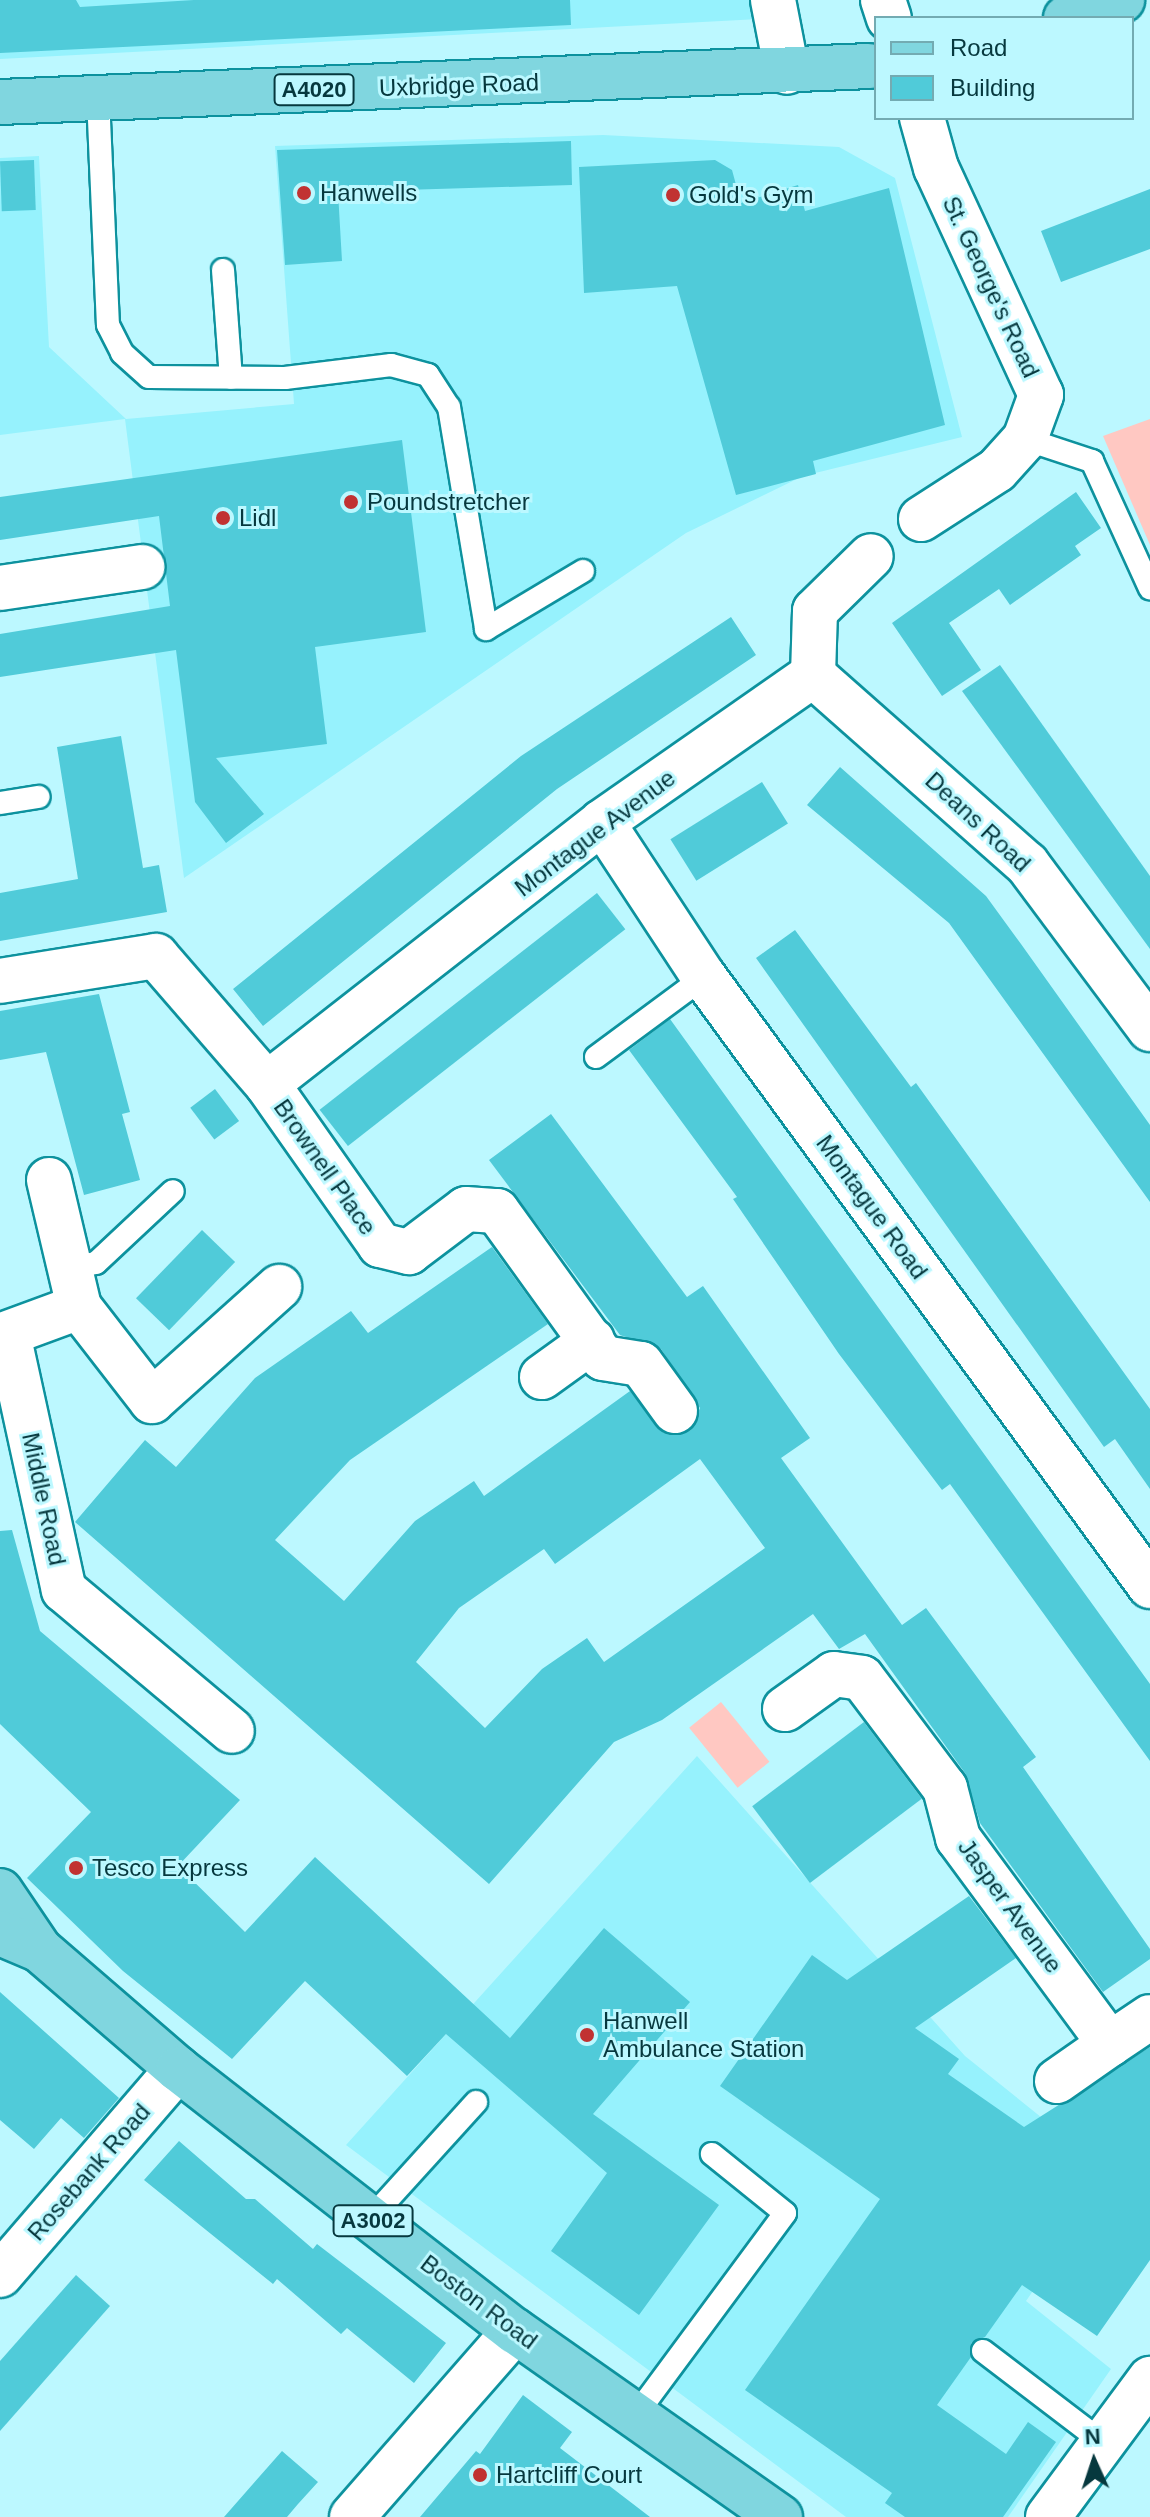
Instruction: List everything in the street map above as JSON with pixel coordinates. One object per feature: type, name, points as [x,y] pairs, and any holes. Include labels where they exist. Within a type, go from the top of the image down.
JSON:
[{"type":"main road","points":[[1072,16],[1122,0]]},
{"type":"main road","name":"Uxbridge Road","points":[[0,102],[787,72],[874,65]]},
{"type":"main road","name":"Boston Road","points":[[0,1891],[40,1950],[178,2069],[515,2331],[780,2517]]},
{"type":"main road","name":"Boston Road","points":[[0,1933],[40,1950]]},
{"type":"street","points":[[773,0],[787,72]]},
{"type":"street","name":"St. George's Road","points":[[923,120],[936,168],[1041,395],[1025,439]]},
{"type":"street","points":[[921,519],[997,470],[1025,439]]},
{"type":"street","points":[[813,675],[815,611],[871,556]]},
{"type":"street","points":[[0,588],[142,567]]},
{"type":"street","name":"Montague Avenue","points":[[267,1084],[602,822],[813,675]]},
{"type":"street","name":"Deans Road","points":[[813,675],[1027,864],[1150,1029]]},
{"type":"street","name":"Montague Road","points":[[602,822],[704,977],[1150,1586]]},
{"type":"street","points":[[0,981],[156,956],[267,1084]]},
{"type":"street","name":"Brownell Place","points":[[267,1084],[380,1245],[409,1252],[466,1209],[497,1211],[603,1358],[641,1364],[675,1411]]},
{"type":"street","points":[[49,1180],[75,1288],[152,1401],[279,1287]]},
{"type":"street","points":[[4,1335],[75,1288]]},
{"type":"street","name":"Middle Road","points":[[4,1335],[64,1590],[232,1731]]},
{"type":"street","points":[[542,1377],[592,1341]]},
{"type":"street","name":"Jasper Avenue","points":[[785,1709],[834,1674],[862,1678],[945,1788],[958,1838],[1110,2044]]},
{"type":"street","points":[[1057,2081],[1150,2017]]},
{"type":"street","name":"Rosebank Road","points":[[0,2275],[178,2069]]},
{"type":"street","points":[[352,2517],[515,2331]]},
{"type":"street","points":[[1048,2517],[1101,2441],[1150,2379]]},
{"type":"lane","points":[[98,97],[108,325],[122,353],[149,377],[231,378],[391,365],[428,375],[449,407],[486,629],[583,571]]},
{"type":"lane","points":[[223,270],[231,378]]},
{"type":"lane","points":[[1025,439],[1092,461],[1150,588]]},
{"type":"lane","points":[[0,803],[39,797]]},
{"type":"lane","points":[[596,1057],[704,977]]},
{"type":"lane","points":[[75,1288],[96,1263],[173,1191]]},
{"type":"lane","points":[[370,2219],[476,2102]]},
{"type":"lane","points":[[635,2416],[785,2213],[712,2154]]},
{"type":"lane","points":[[983,2351],[1101,2441]]},
{"type":"shaded area","points":[[0,0],[761,0],[776,18],[0,59]]},
{"type":"shaded area","points":[[603,135],[839,147],[895,178],[962,437],[803,476],[686,533],[184,878],[125,419],[0,435],[0,158],[39,156],[49,347],[126,419],[294,404],[275,146]]},
{"type":"shaded area","points":[[1150,419],[1150,545],[1103,436]]},
{"type":"shaded area","points":[[721,1702],[769,1762],[738,1788],[689,1728]]},
{"type":"shaded area","points":[[697,1756],[965,2056],[1113,2175],[1026,2301],[1111,2369],[1008,2517],[846,2517],[346,2145]]},
{"type":"building","points":[[0,0],[76,0],[80,7],[194,0],[570,0],[571,25],[0,53]]},
{"type":"building","points":[[571,141],[572,185],[338,192],[342,261],[285,265],[277,150]]},
{"type":"building","points":[[34,160],[36,210],[2,211],[0,161]]},
{"type":"building","points":[[715,160],[732,170],[741,203],[798,185],[805,211],[889,188],[945,425],[813,461],[816,474],[736,495],[677,286],[584,293],[579,167]]},
{"type":"building","points":[[1150,189],[1150,249],[1061,282],[1041,231]]},
{"type":"building","points":[[402,440],[426,632],[315,647],[327,744],[216,758],[264,814],[226,843],[195,802],[176,650],[0,677],[0,634],[170,606],[159,516],[0,540],[0,497]]},
{"type":"building","points":[[1076,492],[1101,528],[1075,546],[1081,555],[1010,605],[999,589],[949,623],[981,670],[942,696],[892,623]]},
{"type":"building","points":[[731,617],[756,655],[557,789],[263,1026],[233,989],[521,756]]},
{"type":"building","points":[[1000,665],[1150,876],[1150,949],[962,691]]},
{"type":"building","points":[[121,736],[143,868],[159,865],[167,912],[0,941],[0,893],[78,879],[57,747]]},
{"type":"building","points":[[840,767],[986,896],[1150,1125],[1150,1202],[949,923],[807,805]]},
{"type":"building","points":[[762,782],[788,824],[696,881],[670,839]]},
{"type":"building","points":[[597,893],[625,929],[348,1146],[320,1110]]},
{"type":"building","points":[[795,930],[911,1087],[916,1083],[1150,1409],[1150,1489],[1115,1439],[1104,1447],[756,958]]},
{"type":"building","points":[[99,994],[130,1112],[122,1114],[140,1180],[84,1195],[46,1052],[0,1060],[0,1011]]},
{"type":"building","points":[[670,1019],[1150,1684],[1150,1761],[950,1484],[942,1490],[839,1354],[733,1199],[737,1197],[629,1050]]},
{"type":"building","points":[[215,1089],[239,1121],[214,1140],[190,1108]]},
{"type":"building","points":[[551,1114],[687,1297],[703,1286],[810,1438],[781,1458],[902,1625],[926,1608],[1036,1757],[1023,1767],[1150,1949],[1150,1959],[1103,1992],[980,1823],[965,1773],[865,1634],[839,1649],[813,1614],[662,1720],[614,1742],[489,1884],[75,1522],[145,1440],[176,1467],[255,1378],[351,1311],[368,1333],[492,1247],[548,1324],[350,1460],[275,1540],[344,1601],[415,1521],[474,1481],[484,1496],[630,1391],[664,1433],[690,1431],[700,1408],[661,1349],[620,1335],[489,1160]],"holes":[[[700,1459],[765,1548],[604,1662],[587,1638],[542,1669],[485,1728],[416,1662],[459,1608],[544,1549],[555,1564]]]},
{"type":"building","points":[[202,1230],[235,1262],[169,1330],[136,1298]]},
{"type":"building","points":[[12,1530],[40,1631],[240,1800],[178,1866],[245,1932],[315,1857],[510,2038],[604,1928],[690,2002],[593,2114],[719,2205],[639,2315],[551,2251],[607,2173],[446,2034],[407,2076],[305,1981],[232,2059],[123,1971],[27,1878],[91,1812],[0,1724],[0,1531]]},
{"type":"building","points":[[864,1722],[922,1799],[810,1883],[752,1806]]},
{"type":"building","points":[[969,1896],[1016,1958],[915,2028],[959,2059],[948,2074],[1024,2127],[1150,2047],[1150,2260],[1097,2336],[1022,2285],[985,2337],[971,2343],[971,2357],[937,2405],[1006,2454],[1028,2422],[1056,2442],[1003,2517],[905,2517],[885,2503],[892,2493],[745,2390],[880,2199],[720,2086],[812,1955],[847,1980]]},
{"type":"building","points":[[0,1992],[119,2098],[84,2138],[61,2118],[34,2149],[0,2120]]},
{"type":"building","points":[[179,2141],[246,2199],[255,2199],[313,2249],[317,2244],[446,2343],[414,2383],[347,2328],[341,2334],[277,2279],[273,2284],[144,2180]]},
{"type":"building","points":[[76,2275],[110,2306],[0,2431],[0,2361]]},
{"type":"building","points":[[523,2395],[572,2432],[560,2448],[650,2517],[420,2517],[476,2451],[480,2454]]},
{"type":"building","points":[[282,2451],[318,2482],[287,2517],[224,2517]]},
{"type":"place","name":"Hanwells","points":[[304,193]]},
{"type":"place","name":"Gold's Gym","points":[[673,195]]},
{"type":"place","name":"Poundstretcher","points":[[351,502]]},
{"type":"place","name":"Lidl","points":[[223,518]]},
{"type":"place","name":"Tesco Express","points":[[76,1868]]},
{"type":"place","name":"Hanwell Ambulance Station","points":[[587,2035]]},
{"type":"place","name":"Hartcliff Court","points":[[480,2475]]}]
